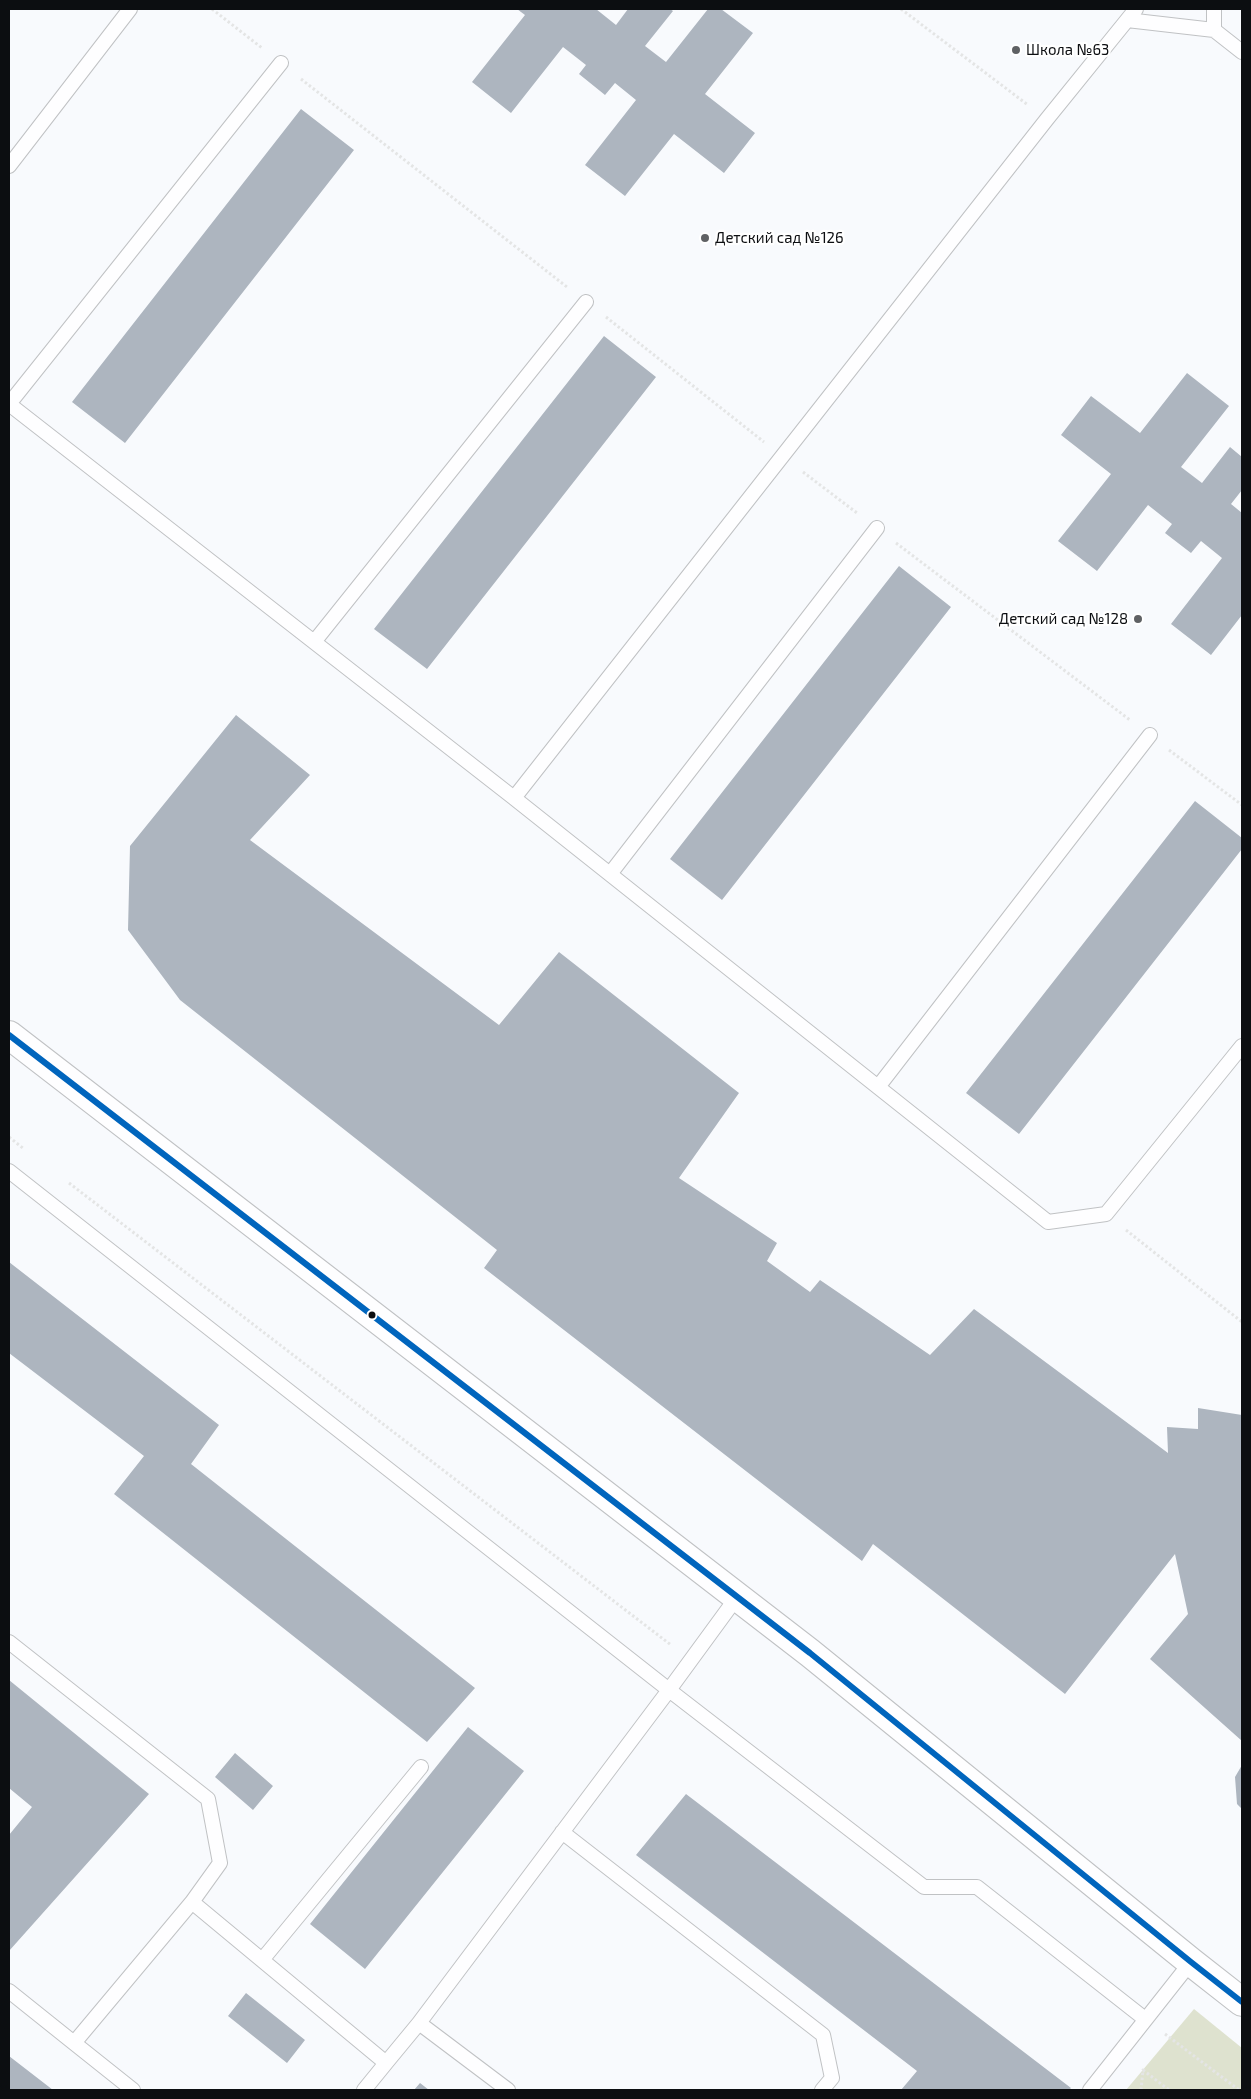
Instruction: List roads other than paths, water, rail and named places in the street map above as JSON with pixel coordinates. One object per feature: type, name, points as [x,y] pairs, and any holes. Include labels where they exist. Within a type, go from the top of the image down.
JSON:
[{"type":"main road","points":[[9,1035],[810,1653],[1242,2002]]},
{"type":"lane","points":[[9,166],[130,9]]},
{"type":"lane","points":[[514,798],[1047,119],[1136,9]]},
{"type":"lane","points":[[1214,9],[1214,30]]},
{"type":"lane","points":[[1127,20],[1214,30],[1242,52]]},
{"type":"lane","points":[[281,63],[9,404],[514,798],[1048,1222],[1106,1214],[1242,1046]]},
{"type":"lane","points":[[314,642],[586,302]]},
{"type":"lane","points":[[610,874],[877,528]]},
{"type":"lane","points":[[878,1087],[1150,735]]},
{"type":"lane","points":[[9,1171],[669,1690],[924,1887],[977,1887],[1145,2019]]},
{"type":"lane","points":[[364,2090],[418,2023],[737,1597]]},
{"type":"lane","points":[[9,1642],[208,1799],[220,1863],[192,1902],[74,2043]]},
{"type":"lane","points":[[262,1960],[421,1767]]},
{"type":"lane","points":[[562,1832],[823,2035],[832,2078],[822,2090]]},
{"type":"lane","points":[[192,1902],[386,2063]]},
{"type":"lane","points":[[1090,2090],[1191,1962]]},
{"type":"lane","points":[[9,1992],[133,2090]]},
{"type":"lane","points":[[418,2023],[508,2090]]},
{"type":"place","name":"Школа №63","points":[[1016,50]]},
{"type":"place","name":"Детский сад №126","points":[[705,238]]},
{"type":"place","name":"Детский сад №128","points":[[1138,619]]}]
